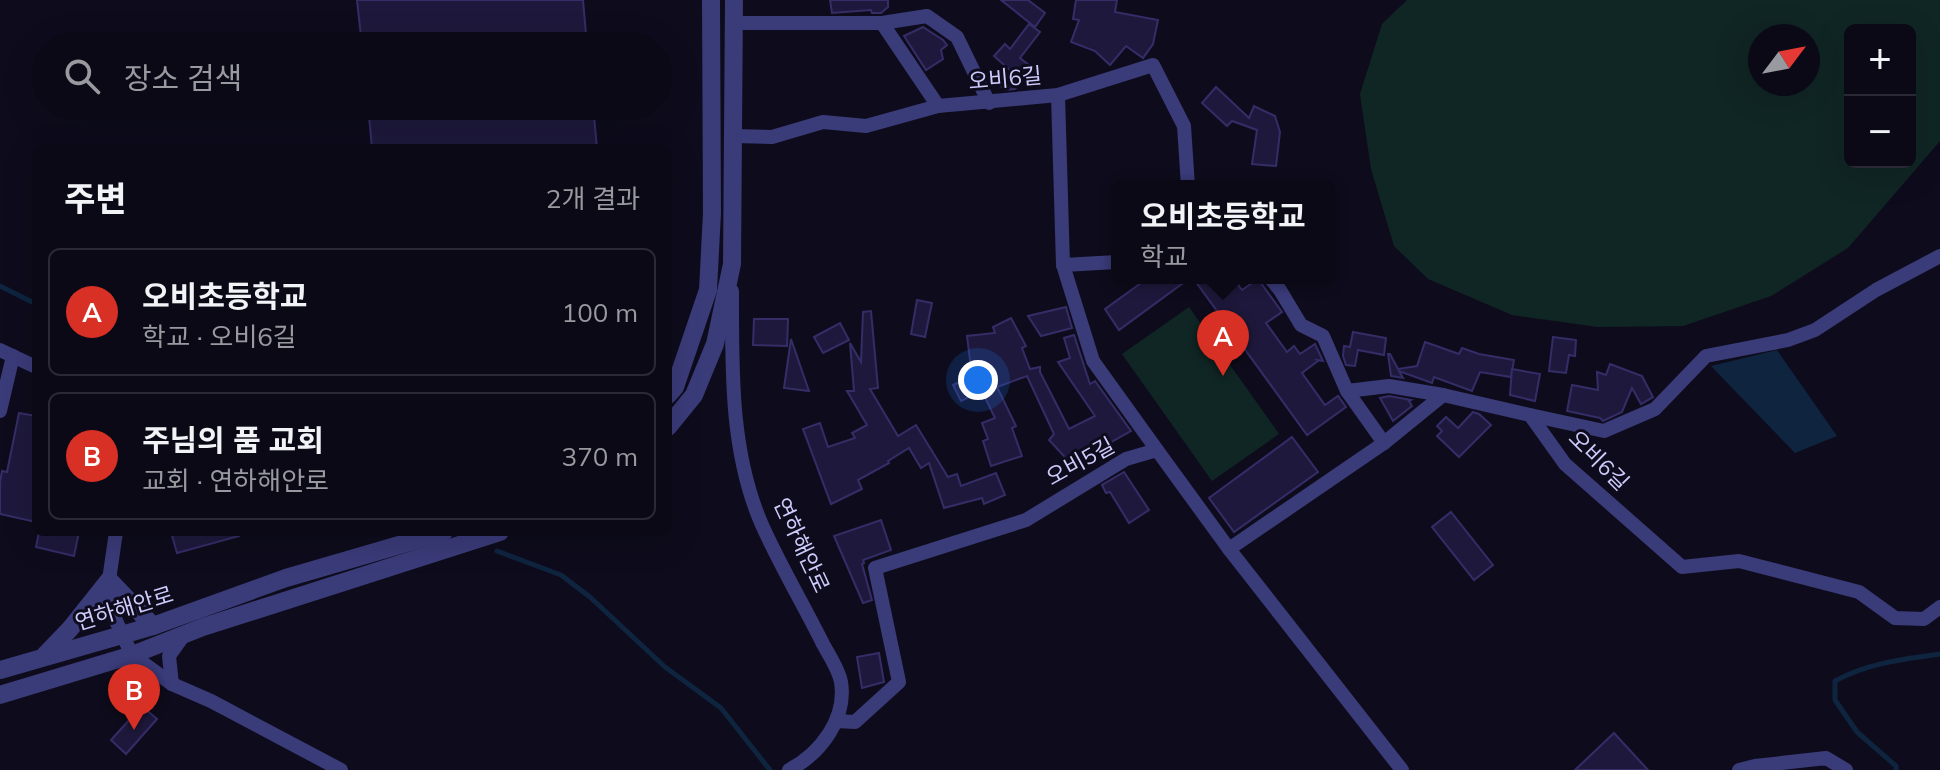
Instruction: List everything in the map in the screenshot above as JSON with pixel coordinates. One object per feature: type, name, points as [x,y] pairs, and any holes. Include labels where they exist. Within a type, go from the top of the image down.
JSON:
[{"type":"street","points":[[672,390],[708,290],[712,213],[711,0]]},
{"type":"street","name":"연하해안로","points":[[734,0],[732,383],[739,439],[749,486],[762,524],[841,681],[841,714],[836,721]]},
{"type":"street","points":[[734,23],[882,23],[927,16],[957,37],[989,103]]},
{"type":"street","points":[[882,23],[938,106]]},
{"type":"street","name":"오비6길","points":[[733,136],[772,137],[823,122],[866,126],[938,106],[1058,95],[1153,65],[1184,126],[1188,180]]},
{"type":"street","points":[[1058,95],[1063,265],[1093,361],[1229,549],[1402,770]]},
{"type":"street","points":[[1347,391],[1389,386],[1604,431],[1655,409],[1706,356],[1788,340],[1815,330],[1876,290],[1940,256]]},
{"type":"street","points":[[1063,265],[1111,262]]},
{"type":"street","name":"연하해안로","points":[[672,422],[694,395],[715,344],[732,264]]},
{"type":"street","points":[[1275,284],[1301,325],[1323,336],[1347,391],[1384,443]]},
{"type":"street","points":[[0,411],[6,353],[32,365]]},
{"type":"street","points":[[1229,549],[1384,443],[1443,395]]},
{"type":"street","name":"오비6길","points":[[1530,415],[1565,464],[1682,567],[1739,561],[1859,592],[1895,618],[1924,619],[1940,607]]},
{"type":"street","name":"오비5길","points":[[836,721],[855,722],[899,682],[875,568],[1026,520],[1126,459],[1157,450]]},
{"type":"street","points":[[115,536],[109,606],[132,655],[172,684],[211,701],[341,770]]},
{"type":"street","name":"연하해안로","points":[[0,670],[153,626],[286,578],[430,536]]},
{"type":"street","name":"연하해안로","points":[[0,695],[132,655],[184,635],[488,536]]},
{"type":"street","points":[[109,580],[153,626]]},
{"type":"street","points":[[43,657],[109,580]]},
{"type":"street","points":[[172,684],[169,656],[184,635]]},
{"type":"street","points":[[789,770],[827,738],[836,721]]},
{"type":"street","points":[[1739,770],[1826,758],[1846,770]]},
{"type":"green space","points":[[1407,0],[1940,0],[1940,141],[1848,248],[1771,296],[1683,326],[1598,327],[1512,315],[1428,279],[1394,246],[1371,169],[1360,94],[1382,24]]},
{"type":"green space","points":[[1189,307],[1279,434],[1212,481],[1122,354]]},
{"type":"water","points":[[1777,350],[1837,436],[1795,453],[1711,366]]},
{"type":"building","points":[[357,0],[583,0],[586,32],[360,32]]},
{"type":"building","points":[[830,0],[888,0],[888,7],[881,13],[872,13],[871,10],[832,13]]},
{"type":"building","points":[[1001,0],[1028,0],[1045,13],[1035,27]]},
{"type":"building","points":[[1076,0],[1117,0],[1115,12],[1158,20],[1153,44],[1143,58],[1126,46],[1110,65],[1095,51],[1071,42],[1079,20],[1073,19]]},
{"type":"building","points":[[1029,24],[1040,32],[1020,58],[1029,65],[1019,77],[1023,80],[1015,89],[1005,90],[1001,86],[1013,73],[994,56],[1005,44],[1010,49]]},
{"type":"building","points":[[923,27],[947,45],[941,50],[943,59],[926,70],[904,36]]},
{"type":"building","points":[[1216,87],[1249,118],[1254,106],[1275,116],[1280,132],[1276,166],[1252,164],[1257,130],[1232,121],[1227,126],[1202,103]]},
{"type":"building","points":[[369,120],[594,120],[597,144],[372,144]]},
{"type":"building","points":[[1140,284],[1182,284],[1119,330],[1105,309]]},
{"type":"building","points":[[1197,284],[1238,284],[1242,290],[1251,284],[1262,284],[1282,312],[1266,323],[1287,352],[1294,346],[1300,354],[1315,344],[1323,361],[1317,360],[1302,373],[1325,405],[1338,396],[1346,407],[1307,435]]},
{"type":"building","points":[[917,300],[932,303],[925,337],[911,334]]},
{"type":"building","points":[[1066,307],[1072,328],[1041,336],[1028,316]]},
{"type":"building","points":[[871,311],[878,388],[870,389],[898,436],[916,425],[948,477],[957,474],[961,486],[996,473],[1005,495],[984,504],[982,498],[944,508],[929,463],[921,468],[909,448],[858,480],[862,489],[831,504],[803,429],[820,423],[828,447],[855,438],[852,433],[867,425],[847,391],[854,391],[850,343],[861,362],[863,312]]},
{"type":"building","points":[[1011,318],[1026,346],[1022,348],[1030,369],[1040,367],[1069,429],[1095,416],[1058,362],[1070,358],[1064,338],[1074,335],[1090,384],[1095,381],[1131,431],[1108,444],[1110,449],[1074,467],[1049,440],[1054,434],[1027,376],[997,387],[1016,426],[1012,428],[1022,456],[991,466],[983,441],[988,439],[982,423],[995,418],[982,391],[961,401],[953,385],[972,376],[967,336],[995,333],[993,327]]},
{"type":"building","points":[[754,319],[788,319],[787,346],[753,345]]},
{"type":"building","points":[[840,323],[849,340],[823,353],[814,337]]},
{"type":"building","points":[[1353,332],[1386,338],[1384,355],[1358,350],[1355,366],[1346,365],[1344,346],[1350,347]]},
{"type":"building","points":[[1553,337],[1576,340],[1575,356],[1569,355],[1566,373],[1549,371]]},
{"type":"building","points":[[791,339],[809,391],[784,388]]},
{"type":"building","points":[[1425,342],[1459,354],[1462,348],[1514,360],[1511,377],[1480,372],[1472,391],[1434,377],[1432,383],[1399,371],[1403,378],[1391,376],[1388,354],[1398,369],[1417,366]]},
{"type":"building","points":[[1610,364],[1642,376],[1653,397],[1641,404],[1632,388],[1622,412],[1603,421],[1567,411],[1572,385],[1598,390],[1597,372],[1606,375]]},
{"type":"building","points":[[1512,369],[1540,374],[1535,401],[1510,395]]},
{"type":"building","points":[[1389,396],[1411,400],[1412,406],[1393,421],[1380,398]]},
{"type":"building","points":[[1473,412],[1491,425],[1459,457],[1437,436],[1442,431],[1437,426],[1446,417],[1458,428]]},
{"type":"building","points":[[19,413],[32,415],[32,521],[0,514],[0,482],[2,471],[7,472]]},
{"type":"building","points":[[1292,437],[1318,472],[1234,532],[1209,498]]},
{"type":"building","points":[[1124,472],[1149,510],[1129,523],[1110,492],[1106,493],[1102,485]]},
{"type":"building","points":[[1451,512],[1493,565],[1474,580],[1432,527]]},
{"type":"building","points":[[881,520],[891,550],[863,560],[872,600],[863,603],[834,536]]},
{"type":"building","points":[[38,536],[78,536],[74,556],[36,547]]},
{"type":"building","points":[[172,536],[239,536],[177,553]]},
{"type":"building","points":[[879,653],[884,682],[862,688],[857,657]]},
{"type":"building","points":[[142,706],[157,719],[126,754],[111,740]]},
{"type":"building","points":[[1614,733],[1648,770],[1575,770]]},
{"type":"waterway","points":[[0,286],[32,302]]},
{"type":"waterway","points":[[497,551],[561,575],[590,597],[665,667],[721,708],[770,770]]},
{"type":"waterway","points":[[1896,770],[1896,766],[1857,732],[1835,700],[1835,681],[1873,666],[1940,654]]},
{"type":"place","name":"오비초등학교","points":[[1223,376]]},
{"type":"place","name":"주님의 품 교회","points":[[134,730]]}]
